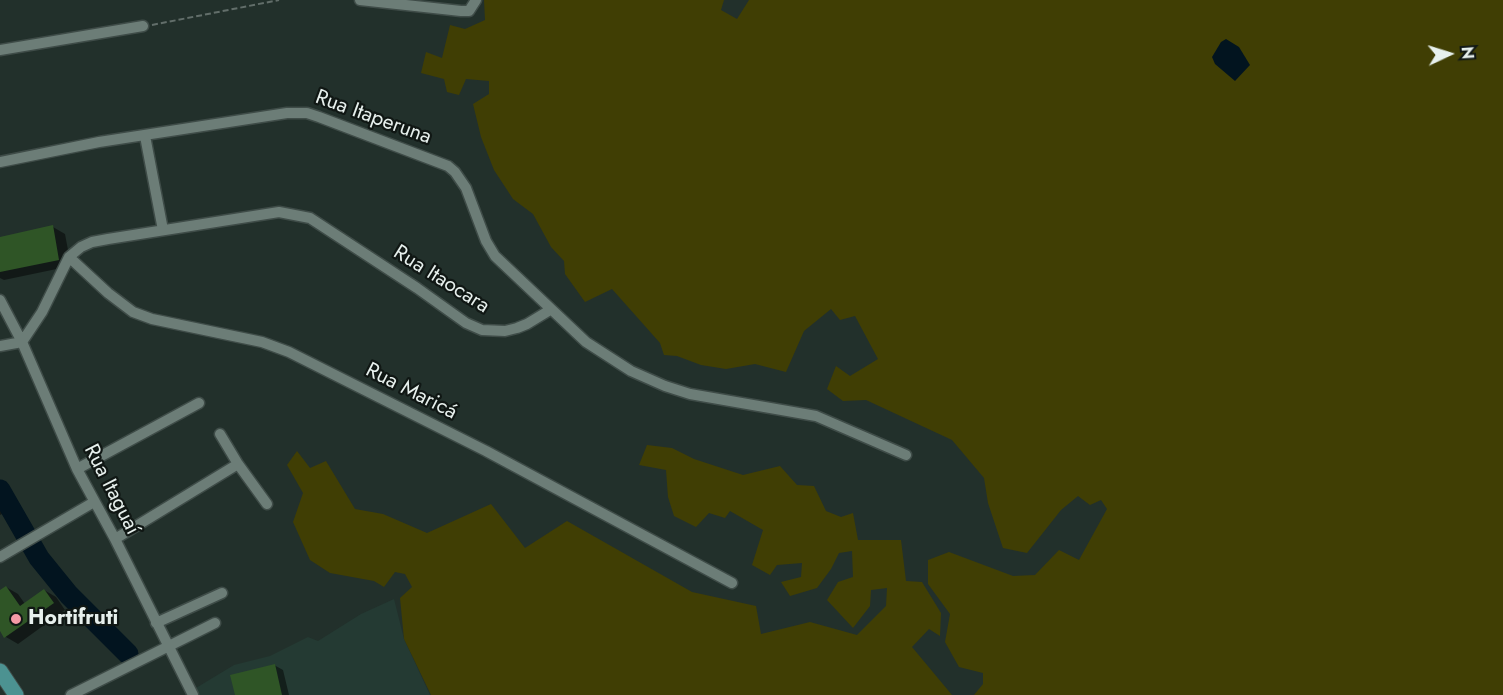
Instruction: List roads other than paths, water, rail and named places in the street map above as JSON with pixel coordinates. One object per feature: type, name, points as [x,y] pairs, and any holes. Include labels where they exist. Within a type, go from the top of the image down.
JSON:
[{"type":"main road","points":[[0,671],[16,695]]},
{"type":"street","points":[[360,0],[461,11],[469,10],[476,0]]},
{"type":"street","points":[[0,50],[143,26]]},
{"type":"street","name":"Rua Itaperuna","points":[[0,162],[52,151],[300,112],[319,117],[448,166],[461,178],[486,241],[495,256],[550,310]]},
{"type":"street","points":[[146,136],[163,230]]},
{"type":"street","name":"Rua Itaocara","points":[[69,257],[81,247],[92,242],[279,212],[291,213],[310,218],[466,323],[482,330],[505,331],[517,328],[550,310]]},
{"type":"street","points":[[0,346],[22,342],[42,312],[69,257]]},
{"type":"street","name":"Rua Maricá","points":[[69,257],[108,293],[133,312],[152,319],[262,342],[289,352],[486,452],[732,583]]},
{"type":"street","name":"Rua Itaguaí","points":[[0,300],[22,342],[77,470],[115,539],[193,695]]},
{"type":"street","points":[[550,310],[586,342],[631,371],[665,386],[714,399],[816,416],[906,455]]},
{"type":"street","points":[[77,470],[199,403]]},
{"type":"street","points":[[220,434],[267,504]]},
{"type":"street","points":[[115,539],[238,464]]},
{"type":"street","points":[[0,557],[94,502]]},
{"type":"street","points":[[156,623],[222,593]]},
{"type":"street","points":[[71,695],[215,623]]},
{"type":"water","points":[[1226,39],[1239,47],[1250,65],[1235,81],[1215,64],[1212,57],[1221,42]]},
{"type":"waterway","points":[[0,490],[39,558],[69,595],[128,654]]},
{"type":"place","name":"Hortifruti","points":[[16,619]]}]
